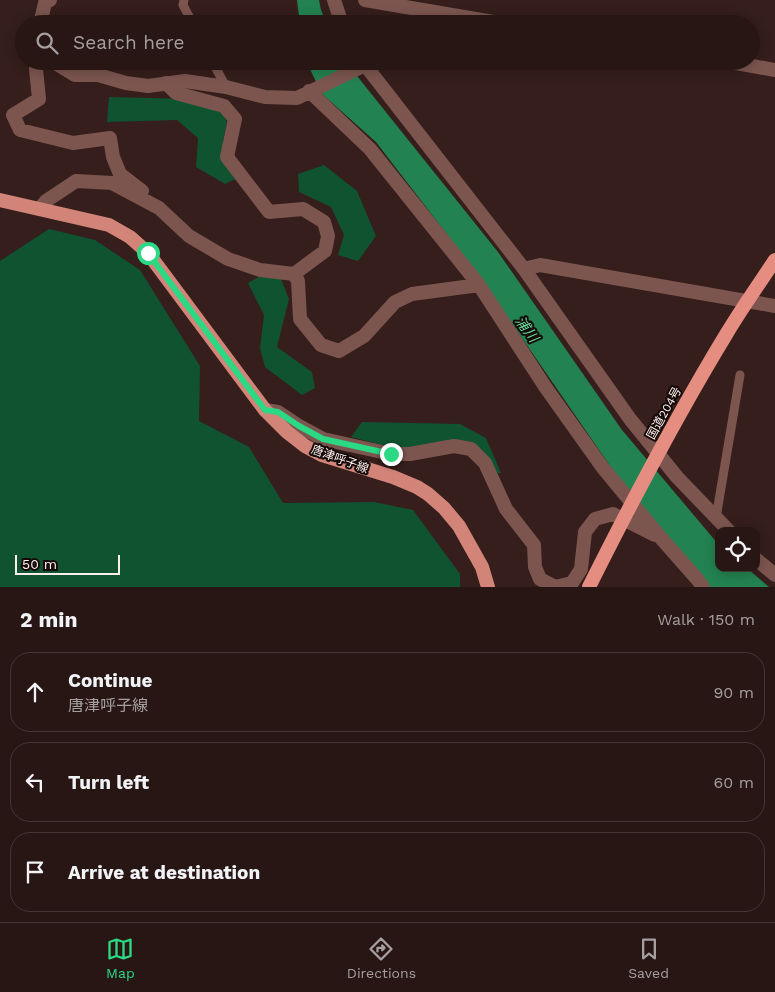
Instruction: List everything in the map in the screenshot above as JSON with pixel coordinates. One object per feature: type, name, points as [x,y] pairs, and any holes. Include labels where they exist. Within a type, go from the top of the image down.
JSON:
[{"type":"highway","name":"国道204号","points":[[589,587],[673,426],[727,332],[775,260]]},
{"type":"main road","name":"唐津呼子線","points":[[0,200],[109,225],[130,237],[148,253],[265,410],[287,432],[304,446],[322,455],[393,477],[428,494],[444,508],[459,526],[482,567],[488,587]]},
{"type":"street","points":[[42,15],[45,4],[50,0]]},
{"type":"street","points":[[334,0],[339,15]]},
{"type":"street","points":[[366,0],[453,15]]},
{"type":"street","points":[[760,67],[775,70]]},
{"type":"street","points":[[36,70],[39,99],[13,115],[20,130],[73,143],[110,138],[112,157],[120,174],[148,196],[189,236],[228,260],[260,270],[294,274],[325,251],[328,236],[324,222],[303,209],[269,212],[227,157],[235,119],[224,106],[176,93],[166,84]]},
{"type":"street","points":[[67,70],[75,75],[98,75],[126,84],[148,86],[184,81],[226,87],[265,97],[297,98],[351,70]]},
{"type":"street","points":[[369,70],[524,269],[630,419],[678,477],[725,527]]},
{"type":"street","points":[[309,92],[370,149],[479,285],[546,388],[603,468],[703,587]]},
{"type":"street","points":[[40,209],[46,201],[76,181],[112,183],[159,208]]},
{"type":"street","points":[[524,269],[540,265],[775,306]]},
{"type":"street","points":[[294,274],[298,281],[300,319],[321,345],[339,351],[364,336],[394,302],[412,294],[479,285]]},
{"type":"street","points":[[265,410],[278,412],[323,439],[391,454],[410,454],[454,446],[471,450],[485,463],[506,509],[534,545],[535,567],[540,579],[555,587],[572,583],[581,569],[585,532],[595,518],[613,514],[661,538]]},
{"type":"street","points":[[760,562],[775,575]]},
{"type":"lane","points":[[184,0],[183,5],[188,15]]},
{"type":"lane","points":[[217,70],[226,87]]},
{"type":"lane","points":[[716,518],[740,375]]},
{"type":"shaded area","points":[[109,97],[190,99],[221,110],[227,122],[223,141],[246,174],[225,184],[196,167],[198,138],[177,120],[107,122]]},
{"type":"shaded area","points":[[324,165],[357,191],[376,236],[358,261],[338,255],[344,235],[331,207],[299,192],[298,174]]},
{"type":"shaded area","points":[[49,229],[95,240],[140,270],[200,366],[199,421],[249,447],[283,503],[374,502],[413,510],[460,574],[460,587],[0,587],[0,261]]},
{"type":"shaded area","points":[[264,274],[281,279],[289,299],[277,347],[312,372],[315,388],[302,395],[265,367],[260,348],[264,315],[248,283]]},
{"type":"shaded area","points":[[362,422],[460,424],[486,438],[501,473],[487,474],[465,453],[390,447],[351,437]]},
{"type":"water","points":[[297,0],[319,0],[323,15],[299,15]]},
{"type":"water","name":"浦川","points":[[310,70],[352,70],[498,252],[622,430],[715,540],[715,572],[752,572],[769,587],[710,587],[648,521],[482,280],[376,142],[322,94]]},
{"type":"route","points":[[148,253],[265,410],[278,412],[323,439],[391,454]]}]
